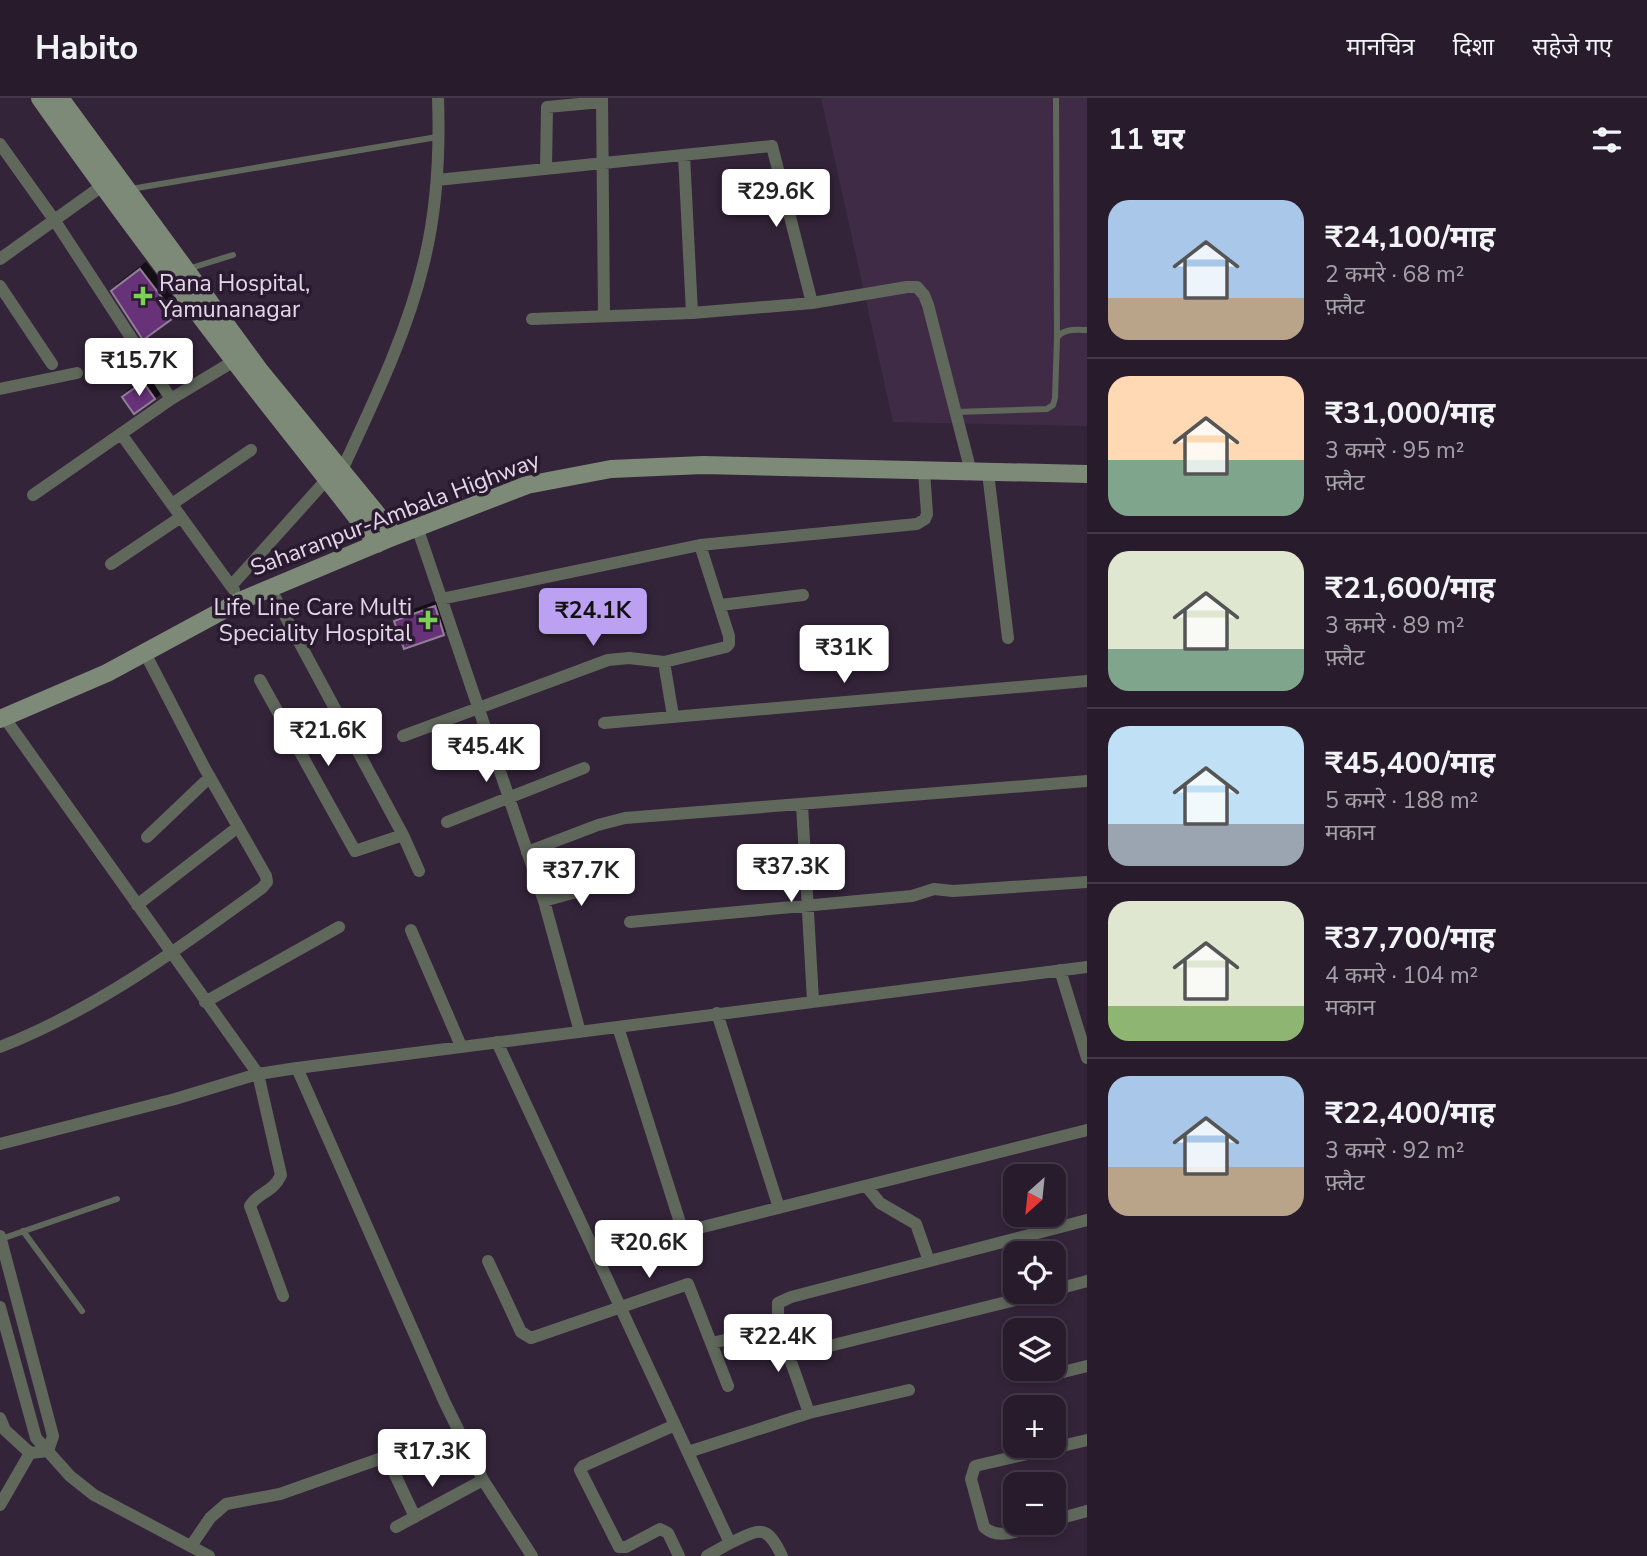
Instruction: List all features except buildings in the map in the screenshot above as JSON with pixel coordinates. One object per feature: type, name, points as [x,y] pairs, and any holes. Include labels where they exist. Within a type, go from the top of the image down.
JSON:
[{"type":"main road","points":[[40,98],[102,186],[234,361],[335,474],[395,536]]},
{"type":"main road","points":[[60,98],[335,474],[377,544]]},
{"type":"main road","name":"Saharanpur-Ambala Highway","points":[[2,718],[107,673],[145,653],[237,593],[270,588],[527,485],[611,469],[703,465],[1087,474]]},
{"type":"street","points":[[121,434],[237,593],[335,474],[397,345],[424,263],[437,180],[438,98]]},
{"type":"street","points":[[546,169],[547,107],[602,100],[604,316]]},
{"type":"street","points":[[0,144],[55,221],[171,400]]},
{"type":"street","points":[[437,180],[772,146],[812,303]]},
{"type":"street","points":[[684,155],[692,313]]},
{"type":"street","points":[[0,260],[102,186]]},
{"type":"street","points":[[0,286],[52,364]]},
{"type":"street","points":[[532,319],[692,313],[812,303],[916,287],[924,295],[928,305],[956,412],[980,473],[1008,638]]},
{"type":"street","points":[[33,495],[171,400],[234,361]]},
{"type":"street","points":[[0,389],[77,373]]},
{"type":"street","points":[[172,504],[251,450]]},
{"type":"street","points":[[441,599],[700,545],[918,524],[927,514],[924,471]]},
{"type":"street","points":[[111,564],[181,517]]},
{"type":"street","points":[[417,527],[544,901],[580,1032]]},
{"type":"street","points":[[403,736],[608,660],[629,658],[664,662],[726,647],[729,636],[700,545]]},
{"type":"street","points":[[270,588],[403,835],[419,871]]},
{"type":"street","points":[[721,605],[803,595]]},
{"type":"street","points":[[0,1047],[59,1020],[171,954],[265,886],[266,876],[145,653]]},
{"type":"street","points":[[664,662],[673,716]]},
{"type":"street","points":[[260,680],[355,851],[403,835]]},
{"type":"street","points":[[604,723],[1087,681]]},
{"type":"street","points":[[2,718],[258,1074],[281,1175],[273,1189],[253,1201],[250,1206],[283,1296]]},
{"type":"street","points":[[447,822],[584,768]]},
{"type":"street","points":[[146,837],[210,777]]},
{"type":"street","points":[[527,852],[598,825],[625,818],[1087,781]]},
{"type":"street","points":[[802,805],[813,1001]]},
{"type":"street","points":[[137,905],[238,827]]},
{"type":"street","points":[[630,922],[918,895],[934,889],[953,891],[1087,882]]},
{"type":"street","points":[[544,901],[608,883]]},
{"type":"street","points":[[205,1002],[338,927]]},
{"type":"street","points":[[411,930],[461,1046]]},
{"type":"street","points":[[0,1144],[175,1099],[258,1074],[1087,967]]},
{"type":"street","points":[[1060,970],[1087,1058]]},
{"type":"street","points":[[717,1013],[779,1208]]},
{"type":"street","points":[[618,1027],[683,1232]]},
{"type":"street","points":[[497,1042],[730,1543]]},
{"type":"street","points":[[297,1068],[440,1391],[483,1480],[531,1556]]},
{"type":"street","points":[[596,1256],[1087,1130]]},
{"type":"street","points":[[867,1187],[880,1203],[916,1224],[929,1261]]},
{"type":"street","points":[[712,1343],[771,1329],[778,1317],[778,1303],[783,1301],[1087,1220]]},
{"type":"street","points":[[0,1238],[53,1436],[48,1451]]},
{"type":"street","points":[[488,1261],[521,1332],[531,1338],[688,1284],[728,1386]]},
{"type":"street","points":[[1066,1287],[1087,1281]]},
{"type":"street","points":[[789,1356],[1003,1303]]},
{"type":"street","points":[[0,1307],[36,1438],[70,1476],[94,1495],[209,1556]]},
{"type":"street","points":[[774,1324],[789,1356],[808,1413]]},
{"type":"street","points":[[1066,1370],[1087,1366]]},
{"type":"street","points":[[688,1452],[808,1413],[909,1390]]},
{"type":"street","points":[[0,1418],[5,1430],[30,1453],[48,1451]]},
{"type":"street","points":[[675,1425],[583,1466],[580,1470],[619,1547],[660,1529],[668,1533],[680,1556]]},
{"type":"street","points":[[1003,1534],[990,1533],[984,1527],[971,1479],[975,1466],[1087,1440]]},
{"type":"street","points":[[0,1506],[30,1453]]},
{"type":"street","points":[[191,1546],[210,1518],[226,1504],[280,1494],[382,1458],[390,1464],[415,1517]]},
{"type":"street","points":[[396,1527],[483,1480]]},
{"type":"street","points":[[1066,1517],[1087,1511]]},
{"type":"street","points":[[707,1556],[758,1530],[773,1537],[782,1556]]},
{"type":"lane","points":[[956,412],[1047,409],[1055,398],[1056,98]]},
{"type":"lane","points":[[128,190],[439,136]]},
{"type":"lane","points":[[187,270],[233,255]]},
{"type":"lane","points":[[1057,338],[1067,331],[1087,330]]},
{"type":"lane","points":[[0,1238],[117,1199]]},
{"type":"lane","points":[[23,1231],[82,1311]]},
{"type":"shaded area","points":[[821,98],[1087,98],[1087,426],[893,422]]},
{"type":"place","name":"Rana Hospital, Yamunanagar","points":[[143,296]]},
{"type":"place","name":"Life Line Care Multi Speciality Hospital","points":[[428,620]]}]
